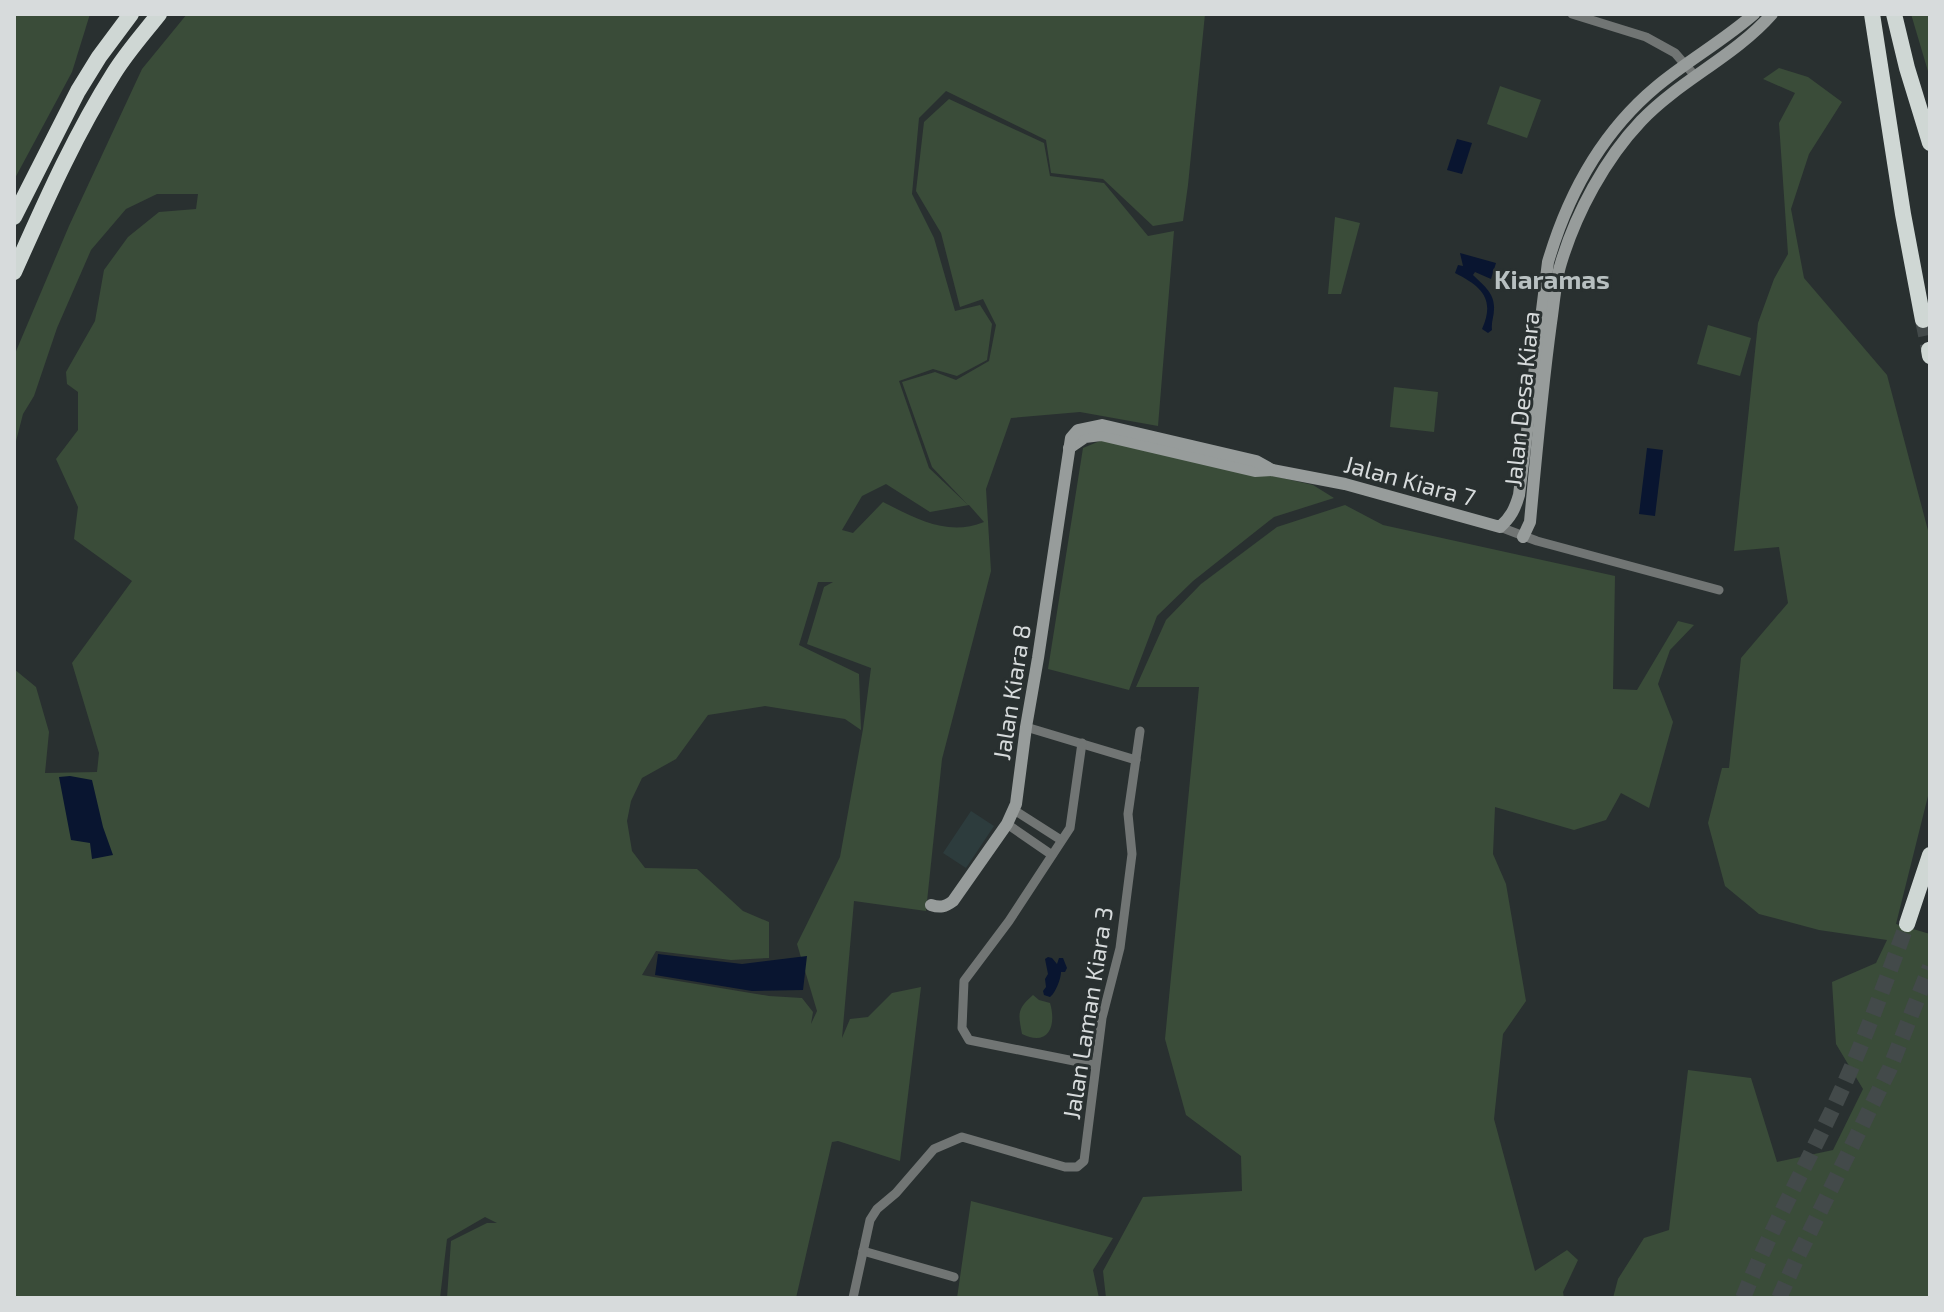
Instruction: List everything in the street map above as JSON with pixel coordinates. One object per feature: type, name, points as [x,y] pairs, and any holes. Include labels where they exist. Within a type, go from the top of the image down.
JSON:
[{"type":"highway","points":[[14,217],[78,91],[131,14]]},
{"type":"highway","points":[[14,272],[95,104],[116,70],[159,14]]},
{"type":"highway","points":[[1872,14],[1923,320]]},
{"type":"highway","points":[[1894,14],[1930,143]]},
{"type":"highway","points":[[1907,924],[1930,855]]},
{"type":"main road","name":"Jalan Desa Kiara","points":[[1500,527],[1515,510],[1519,495],[1548,262],[1576,189],[1597,152],[1629,111],[1657,86],[1754,14]]},
{"type":"main road","name":"Jalan Desa Kiara","points":[[1523,537],[1530,522],[1548,346],[1560,265],[1579,217],[1601,173],[1639,122],[1667,97],[1730,52],[1772,14]]},
{"type":"main road","name":"Jalan Kiara 8","points":[[931,905],[945,906],[953,901],[1007,824],[1016,804],[1071,438],[1078,430],[1102,425],[1256,461],[1272,470]]},
{"type":"main road","name":"Jalan Kiara 7","points":[[1272,470],[1345,484],[1500,527]]},
{"type":"street","points":[[1572,14],[1646,37],[1675,53],[1696,77]]},
{"type":"street","name":"Jalan Kiara 7","points":[[1500,527],[1523,537],[1719,590]]},
{"type":"street","points":[[1026,727],[1136,760]]},
{"type":"street","name":"Jalan Laman Kiara 3","points":[[853,1298],[870,1220],[934,1149],[962,1137],[1065,1167],[1077,1167],[1084,1161],[1094,1065],[1120,948],[1132,854],[1128,814],[1140,731]]},
{"type":"street","points":[[1082,743],[1070,828],[1009,921],[964,981],[962,1028],[969,1040],[1094,1065]]},
{"type":"street","points":[[1014,810],[1061,840]]},
{"type":"street","points":[[1007,824],[1052,855]]},
{"type":"street","points":[[863,1251],[954,1277]]},
{"type":"shaded area","points":[[971,811],[994,826],[966,868],[943,853]]},
{"type":"green space","points":[[14,14],[90,14],[72,72],[14,180]]},
{"type":"green space","points":[[187,14],[1205,14],[1183,221],[1153,226],[1103,179],[1051,173],[1046,140],[946,91],[919,118],[912,194],[934,238],[955,311],[980,305],[992,324],[987,360],[957,376],[933,369],[899,381],[929,468],[968,505],[932,467],[902,382],[935,372],[956,380],[989,361],[996,325],[983,299],[960,307],[941,233],[916,191],[924,122],[949,99],[1044,143],[1050,176],[1104,183],[1148,236],[1174,231],[1158,426],[1080,412],[1011,418],[986,489],[991,571],[942,759],[926,911],[854,901],[842,1038],[850,1019],[868,1017],[892,993],[921,987],[900,1161],[838,1141],[832,1142],[796,1298],[447,1298],[451,1241],[487,1223],[497,1223],[485,1217],[447,1239],[440,1298],[14,1298],[14,669],[36,687],[49,732],[45,773],[97,772],[99,753],[72,663],[132,581],[74,539],[78,507],[56,459],[78,430],[78,392],[67,384],[66,372],[95,321],[104,270],[128,237],[159,212],[196,209],[198,194],[157,194],[126,209],[91,250],[57,328],[34,396],[23,414],[14,449],[14,356],[69,226],[142,69]],"holes":[[[886,484],[930,512],[969,505],[984,522],[957,527],[932,524],[883,502],[853,533],[842,530],[862,496]],[[818,582],[833,582],[824,587],[807,644],[871,668],[863,729],[840,857],[797,944],[817,1011],[811,1024],[813,1012],[802,998],[769,996],[642,975],[656,951],[731,960],[769,958],[769,922],[743,911],[697,869],[645,868],[632,851],[627,821],[631,801],[642,778],[676,759],[708,715],[765,706],[845,719],[861,730],[859,674],[799,645]]]},
{"type":"green space","points":[[1911,14],[1927,14],[1930,17],[1930,78]]},
{"type":"green space","points":[[1779,68],[1808,77],[1842,102],[1809,154],[1791,209],[1804,278],[1887,375],[1930,538],[1930,788],[1896,924],[1930,934],[1930,1298],[1613,1298],[1618,1279],[1644,1238],[1669,1230],[1688,1070],[1751,1078],[1777,1162],[1833,1150],[1863,1089],[1836,1044],[1832,982],[1876,963],[1887,940],[1819,930],[1759,914],[1725,886],[1708,823],[1722,768],[1729,768],[1741,658],[1788,603],[1779,547],[1734,551],[1758,323],[1774,279],[1788,254],[1779,123],[1795,93],[1763,79]]},
{"type":"green space","points":[[1500,86],[1541,100],[1527,138],[1487,124]]},
{"type":"green space","points":[[1335,217],[1360,223],[1341,294],[1328,294]]},
{"type":"green space","points":[[1708,325],[1751,338],[1740,376],[1697,364]]},
{"type":"green space","points":[[1394,387],[1438,392],[1434,432],[1390,427]]},
{"type":"green space","points":[[1107,438],[1313,485],[1334,498],[1274,517],[1193,581],[1157,616],[1129,690],[1048,669],[1083,448]]},
{"type":"green space","points":[[1345,505],[1383,525],[1615,576],[1613,689],[1637,690],[1678,621],[1694,625],[1670,650],[1658,684],[1673,722],[1649,808],[1621,793],[1606,820],[1574,830],[1495,807],[1493,854],[1506,884],[1526,1001],[1503,1034],[1494,1119],[1535,1271],[1567,1250],[1578,1260],[1563,1292],[1564,1298],[1106,1298],[1103,1271],[1143,1197],[1242,1191],[1241,1156],[1186,1115],[1165,1039],[1199,687],[1136,687],[1166,620],[1201,584],[1277,527]]},
{"type":"green space","points":[[1033,995],[1050,1003],[1052,1011],[1048,1032],[1038,1038],[1022,1034],[1020,1021],[1021,1008]]},
{"type":"green space","points":[[971,1201],[1113,1238],[1093,1270],[1099,1298],[957,1298]]},
{"type":"water","points":[[1457,139],[1472,143],[1462,174],[1447,170]]},
{"type":"water","points":[[1460,253],[1496,263],[1491,279],[1475,272],[1473,275],[1493,298],[1492,330],[1488,333],[1482,329],[1487,310],[1484,295],[1455,273],[1458,265],[1463,266]]},
{"type":"water","points":[[1647,448],[1663,450],[1655,516],[1639,514]]},
{"type":"water","points":[[59,777],[92,780],[113,855],[92,859],[90,843],[71,840]]},
{"type":"water","points":[[658,954],[742,964],[807,956],[803,990],[752,991],[655,975]]},
{"type":"water","points":[[1048,957],[1057,964],[1059,958],[1063,958],[1067,968],[1061,972],[1050,997],[1043,991],[1048,974],[1045,959]]},
{"type":"tunnel","points":[[1923,320],[1929,350]]},
{"type":"tunnel","points":[[1743,1298],[1847,1078],[1907,924]]},
{"type":"tunnel","points":[[1779,1298],[1890,1068],[1930,967]]},
{"type":"district","name":"Kiaramas","points":[[1552,278]]}]
